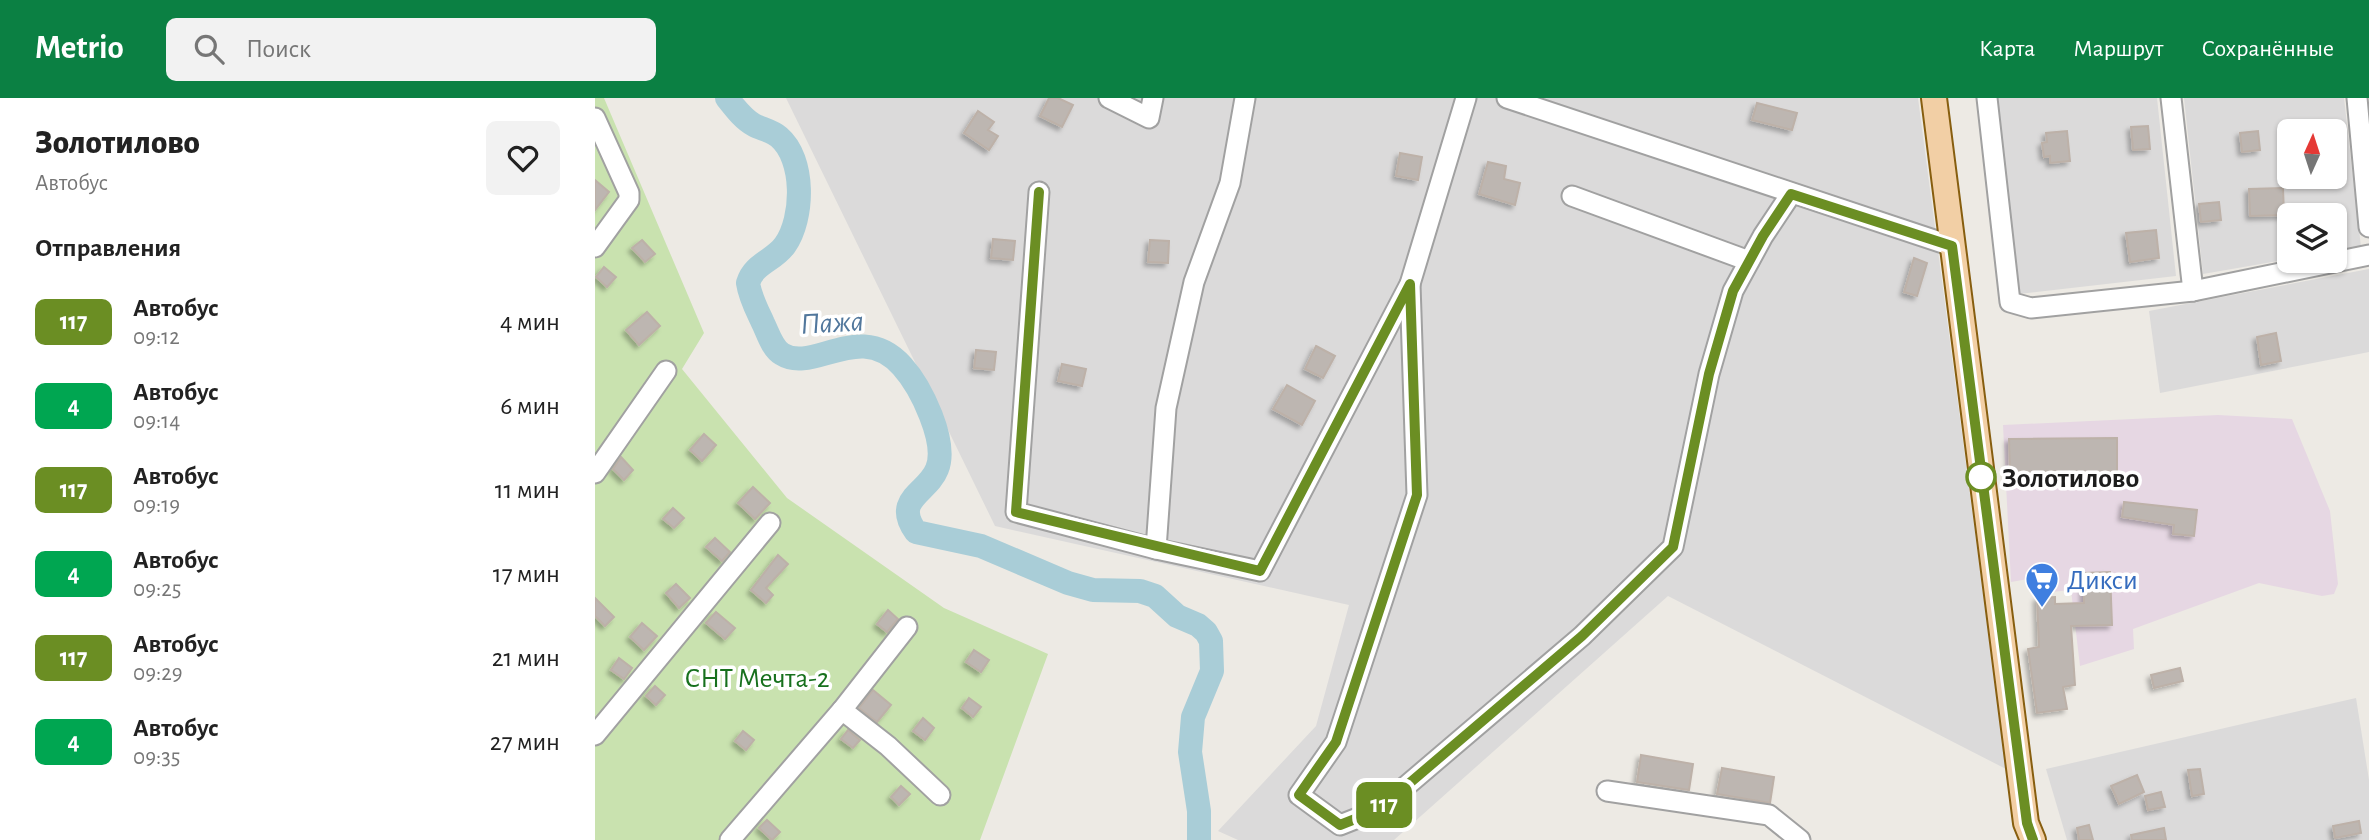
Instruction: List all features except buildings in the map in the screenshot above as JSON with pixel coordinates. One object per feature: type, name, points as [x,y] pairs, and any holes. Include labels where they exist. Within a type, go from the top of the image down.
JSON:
[{"type":"main road","points":[[1934,98],[2025,809],[2033,840]]},
{"type":"street","points":[[1109,98],[1149,118],[1153,98]]},
{"type":"street","points":[[1156,549],[1166,408],[1194,282],[1230,183],[1245,98]]},
{"type":"street","points":[[1039,192],[1016,512],[1156,549],[1260,571],[1410,284],[1465,98]]},
{"type":"street","points":[[1507,98],[1952,246]]},
{"type":"street","points":[[1987,98],[2010,302],[2031,308],[2193,291],[2369,255]]},
{"type":"street","points":[[2171,98],[2193,291]]},
{"type":"street","points":[[2357,98],[2369,228]]},
{"type":"street","points":[[595,118],[629,193],[629,200],[595,247]]},
{"type":"street","points":[[1410,284],[1417,495],[1336,742],[1299,795],[1340,825],[1378,810],[1582,636],[1673,547],[1709,374],[1733,291],[1791,194]]},
{"type":"street","points":[[1572,196],[1749,261]]},
{"type":"street","points":[[595,473],[666,371]]},
{"type":"street","points":[[595,735],[770,523]]},
{"type":"street","points":[[730,840],[842,710],[907,627]]},
{"type":"street","points":[[842,710],[888,746],[940,795]]},
{"type":"street","points":[[1607,791],[1769,815],[1800,840]]},
{"type":"shaded area","name":"Золотилово","points":[[786,98],[1918,98],[2006,769],[1668,596],[1394,840],[1238,840],[1218,831],[1316,726],[1349,605],[995,526]]},
{"type":"shaded area","points":[[1997,98],[2157,98],[2176,276],[2019,294]]},
{"type":"shaded area","points":[[2184,98],[2344,98],[2346,119],[2277,119],[2277,189],[2347,189],[2347,124],[2361,247],[2347,250],[2347,203],[2277,203],[2277,261],[2203,274]]},
{"type":"shaded area","points":[[2369,269],[2369,352],[2160,393],[2149,311]]},
{"type":"shaded area","points":[[2218,415],[2292,419],[2330,511],[2338,584],[2334,594],[2322,596],[2259,583],[2133,629],[2134,649],[2080,666],[2071,590],[2032,594],[2028,579],[2011,582],[2003,425]]},
{"type":"shaded area","points":[[2356,698],[2369,780],[2369,840],[2067,840],[2046,769]]},
{"type":"green space","name":"СНТ Мечта-2","points":[[595,98],[604,98],[704,333],[682,369],[787,498],[944,608],[1048,654],[980,840],[595,840]]},
{"type":"waterway","name":"Пажа","points":[[727,98],[750,123],[779,137],[794,159],[797,174],[798,205],[791,234],[785,245],[759,266],[748,283],[773,344],[782,354],[794,358],[808,358],[854,347],[870,347],[886,353],[909,375],[931,415],[939,444],[939,458],[933,477],[910,504],[908,512],[916,532],[981,546],[1068,583],[1093,590],[1140,591],[1155,596],[1177,616],[1198,625],[1206,632],[1211,641],[1212,671],[1193,717],[1190,752],[1199,811],[1199,840]]},
{"type":"bus line","name":"117","points":[[1039,192],[1016,512],[1156,549],[1260,571],[1347,399],[1410,284],[1417,495],[1336,742],[1299,795],[1340,825],[1378,810],[1582,636],[1673,547],[1709,374],[1733,291],[1763,236],[1791,194],[1952,246],[2027,823],[2033,840]]},
{"type":"place","name":"Золотилово","points":[[1981,477]]},
{"type":"place","name":"Дикси","points":[[2042,609]]}]
